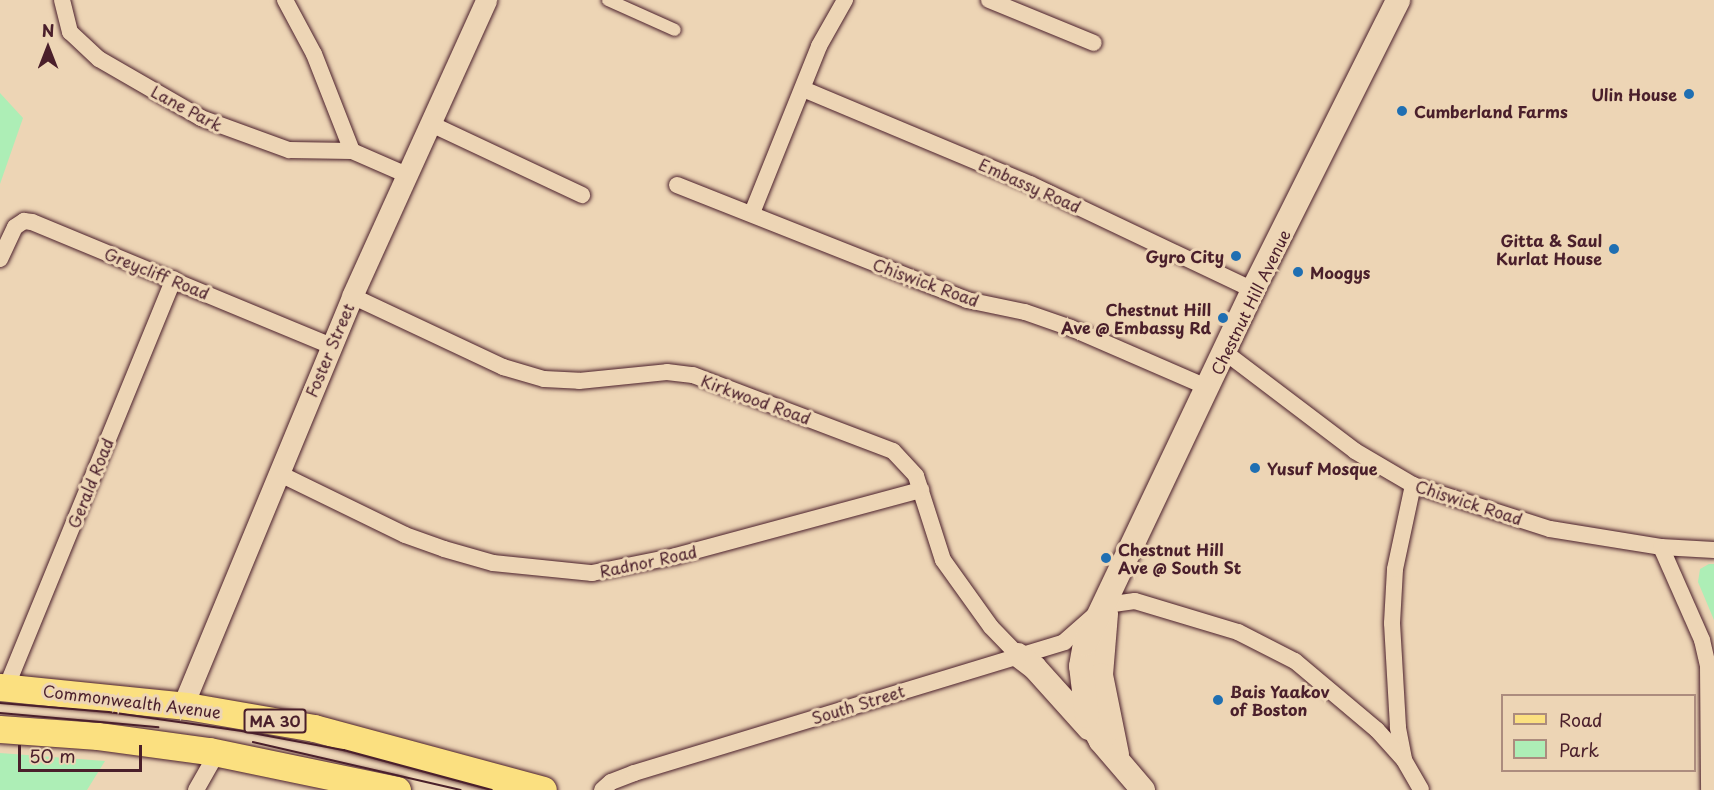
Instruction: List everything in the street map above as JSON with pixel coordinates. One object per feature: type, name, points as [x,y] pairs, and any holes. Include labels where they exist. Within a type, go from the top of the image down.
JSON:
[{"type":"main road","name":"Chestnut Hill Avenue","points":[[1143,790],[1101,741],[1085,710],[1082,666],[1085,644],[1106,605],[1226,353],[1253,290],[1398,0]]},
{"type":"main road","name":"Chestnut Hill Avenue","points":[[1106,605],[1101,675],[1118,759]]},
{"type":"main road","points":[[1018,655],[1035,668],[1101,741]]},
{"type":"main road","name":"Commonwealth Avenue","points":[[3,687],[183,705],[375,742],[543,790]]},
{"type":"main road","name":"MA 30","points":[[0,729],[98,736],[217,753],[397,790]]},
{"type":"street","name":"Lane Park","points":[[62,0],[70,32],[99,59],[201,118],[289,150],[352,151],[407,175]]},
{"type":"street","points":[[285,0],[314,54],[352,151]]},
{"type":"street","name":"Foster Street","points":[[183,705],[352,296],[486,0]]},
{"type":"street","points":[[608,0],[675,30]]},
{"type":"street","points":[[752,213],[819,46],[845,0]]},
{"type":"street","points":[[989,0],[1094,43]]},
{"type":"street","name":"Embassy Road","points":[[803,89],[1030,184],[1253,290]]},
{"type":"street","points":[[431,124],[582,195]]},
{"type":"street","name":"Chiswick Road","points":[[677,185],[968,300],[1025,312],[1071,328],[1209,388]]},
{"type":"street","name":"Greycliff Road","points":[[0,259],[11,233],[24,221],[174,279],[331,346]]},
{"type":"street","name":"Gerald Road","points":[[3,687],[174,279]]},
{"type":"street","name":"Kirkwood Road","points":[[352,296],[503,367],[544,379],[579,381],[667,372],[693,375],[882,445],[910,466],[921,490],[943,560],[991,627],[1018,655]]},
{"type":"street","name":"Chiswick Road","points":[[1226,353],[1355,451],[1413,485],[1550,529],[1661,547],[1714,550]]},
{"type":"street","name":"Radnor Road","points":[[278,473],[405,535],[444,549],[493,563],[592,573],[676,556],[921,490]]},
{"type":"street","points":[[1404,760],[1398,727],[1392,623],[1395,569],[1413,485]]},
{"type":"street","points":[[1661,547],[1702,640],[1708,666],[1709,790]]},
{"type":"street","points":[[1106,605],[1135,601],[1205,620],[1266,645],[1329,688],[1377,730],[1404,760],[1421,790]]},
{"type":"street","name":"South Street","points":[[602,790],[611,782],[634,773],[1064,642],[1106,605]]},
{"type":"street","points":[[196,790],[217,753]]},
{"type":"green space","points":[[0,93],[23,118],[0,184]]},
{"type":"green space","points":[[1714,564],[1714,620],[1698,582],[1700,569]]},
{"type":"green space","points":[[0,753],[105,761],[87,790],[0,790]]},
{"type":"tram line","points":[[0,703],[109,712],[242,731],[344,750],[492,790]]},
{"type":"tram line","points":[[0,713],[158,727]]},
{"type":"tram line","points":[[253,742],[461,790]]},
{"type":"place","name":"Ulin House","points":[[1689,94]]},
{"type":"place","name":"Cumberland Farms","points":[[1402,111]]},
{"type":"place","name":"Gitta & Saul Kurlat House","points":[[1614,249]]},
{"type":"place","name":"Gyro City","points":[[1236,256]]},
{"type":"place","name":"Moogys","points":[[1298,272]]},
{"type":"place","name":"Chestnut Hill Ave @ Embassy Rd","points":[[1223,318]]},
{"type":"place","name":"Yusuf Mosque","points":[[1255,468]]},
{"type":"place","name":"Chestnut Hill Ave @ South St","points":[[1106,558]]},
{"type":"place","name":"Bais Yaakov of Boston","points":[[1218,700]]}]
